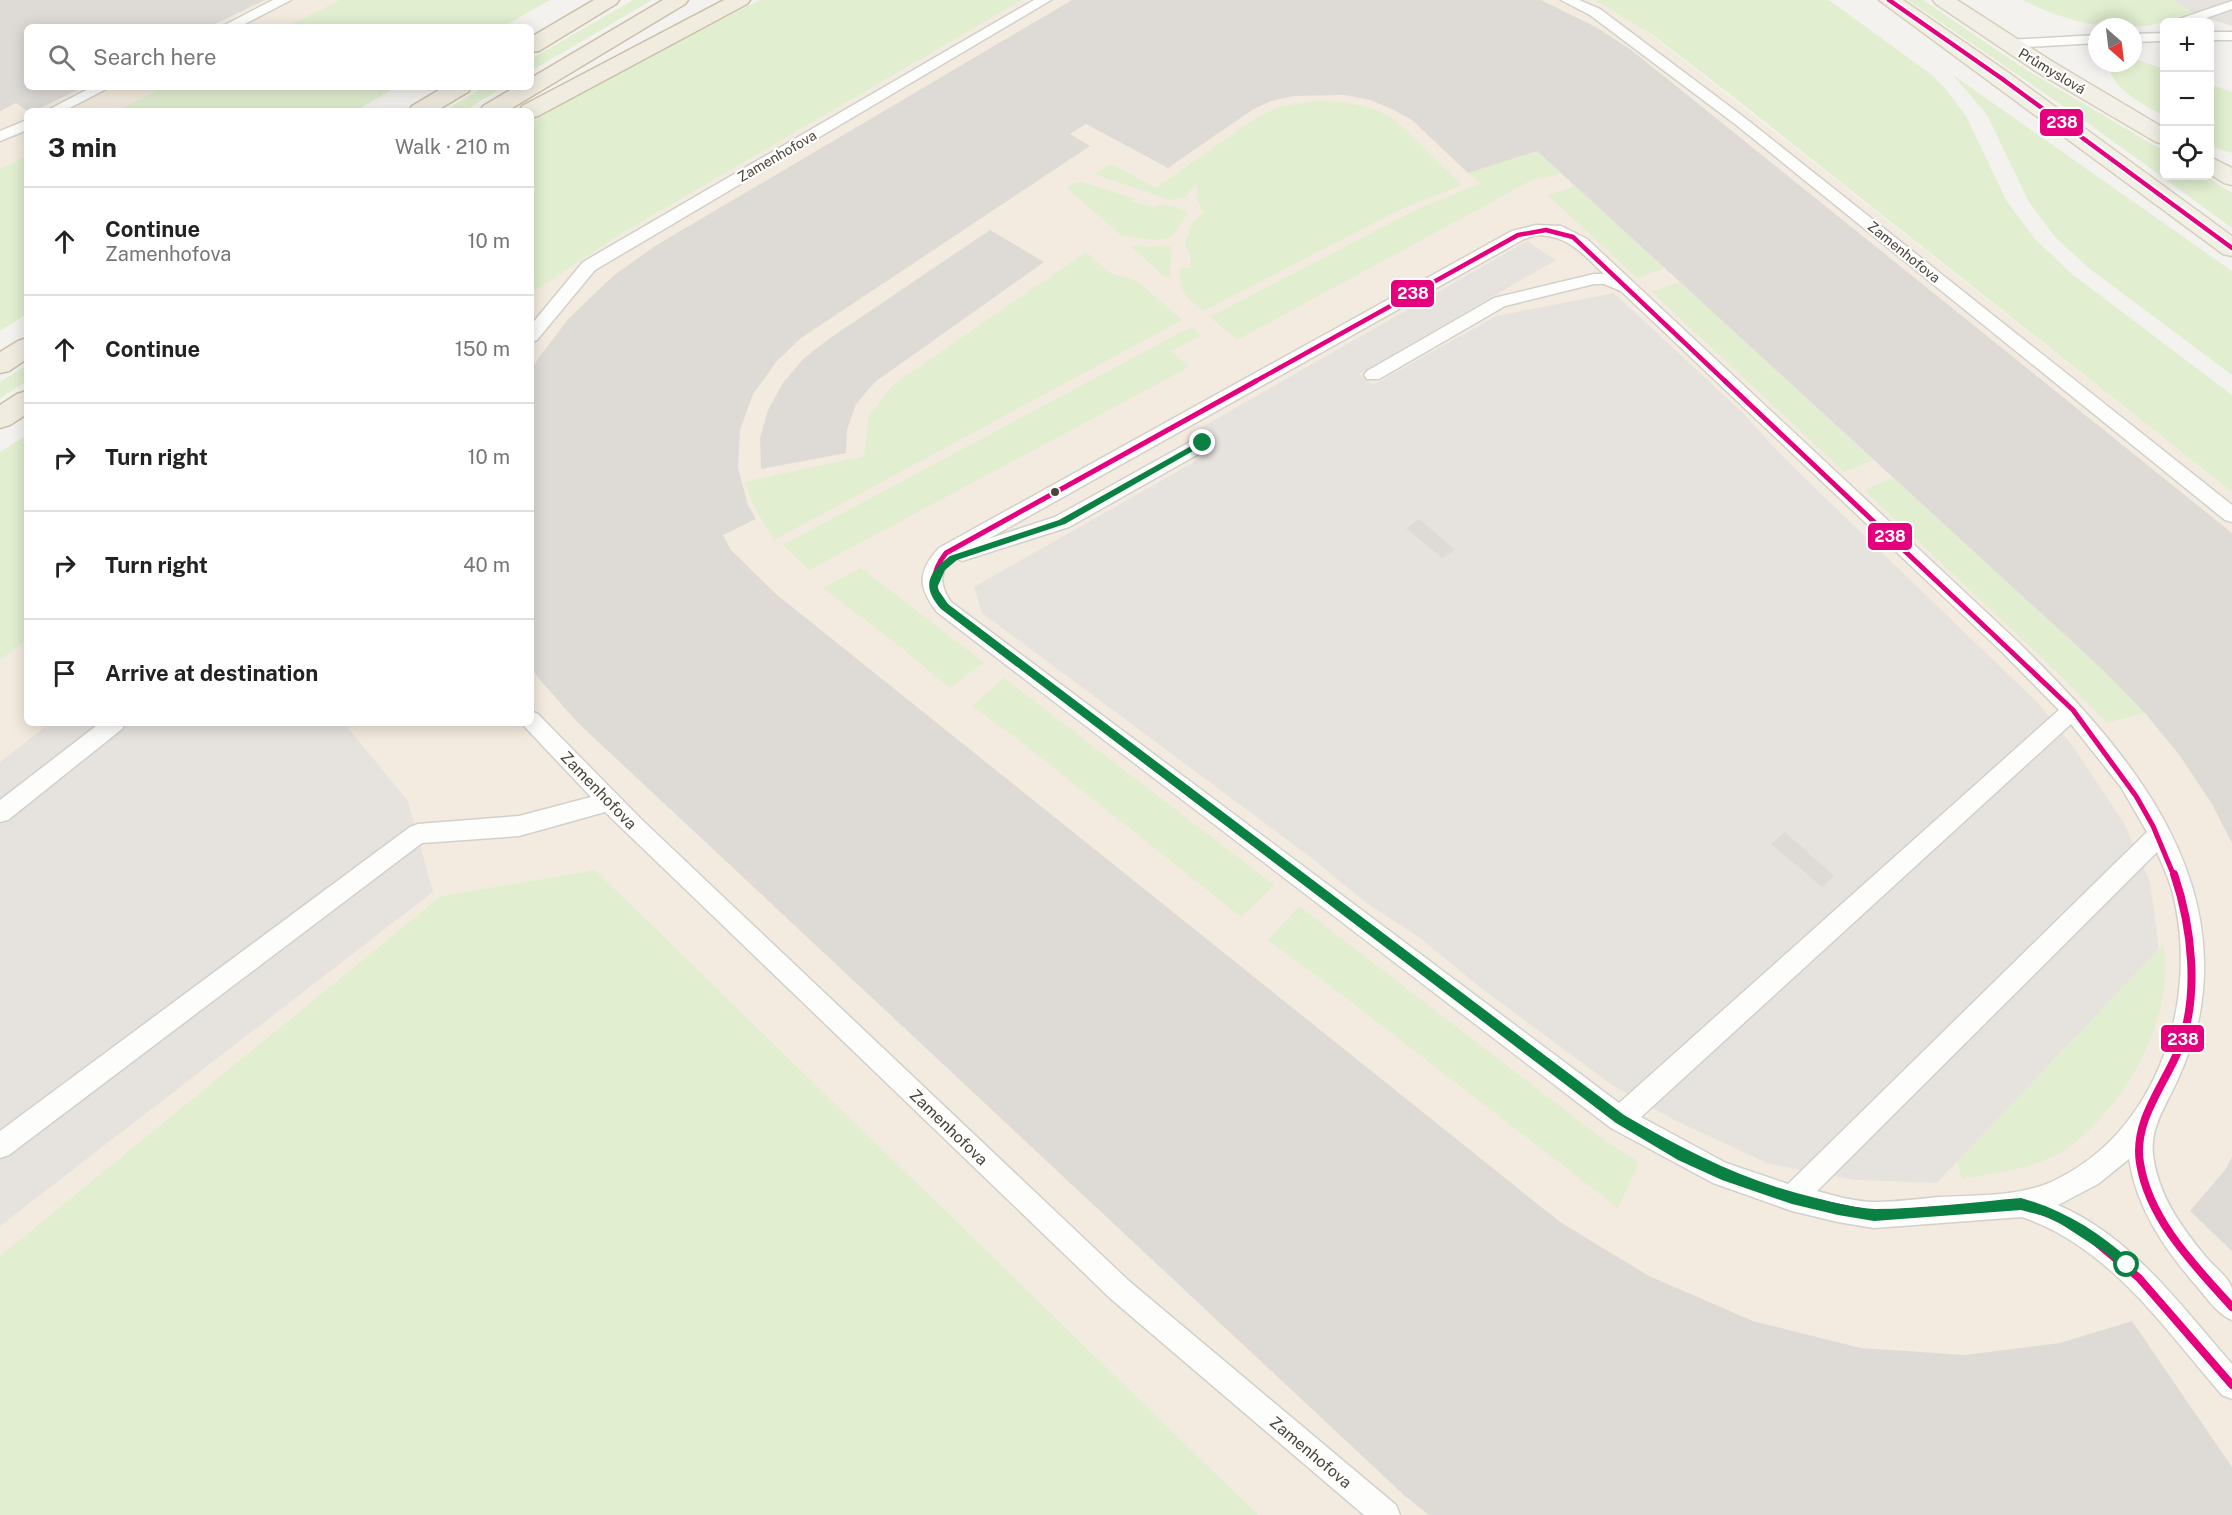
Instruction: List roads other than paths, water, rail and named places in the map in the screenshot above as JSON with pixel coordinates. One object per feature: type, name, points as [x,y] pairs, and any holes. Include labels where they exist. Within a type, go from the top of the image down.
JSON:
[{"type":"highway","points":[[534,44],[609,0]]},
{"type":"highway","points":[[534,85],[678,0]]},
{"type":"highway","points":[[534,109],[740,0]]},
{"type":"highway","points":[[425,108],[455,90]]},
{"type":"highway","points":[[496,108],[526,90]]},
{"type":"highway","points":[[0,364],[24,349]]},
{"type":"highway","points":[[0,418],[24,403]]},
{"type":"main road","name":"Průmyslová","points":[[1889,0],[2001,78],[2232,248]]},
{"type":"main road","name":"Průmyslová","points":[[1942,0],[2009,44],[2160,135]]},
{"type":"main road","points":[[2214,166],[2232,178]]},
{"type":"lane","points":[[234,24],[284,0]]},
{"type":"lane","name":"Zamenhofova","points":[[534,332],[589,266],[1044,0]]},
{"type":"lane","name":"Zamenhofova","points":[[1568,0],[1595,12],[1740,121],[2232,514]]},
{"type":"lane","points":[[2193,18],[2223,4]]},
{"type":"lane","points":[[2149,38],[2160,33]]},
{"type":"lane","points":[[2214,36],[2232,36]]},
{"type":"lane","points":[[2142,38],[2160,37]]},
{"type":"lane","points":[[2009,44],[2088,40]]},
{"type":"lane","points":[[60,108],[97,90]]},
{"type":"lane","points":[[0,137],[24,125]]},
{"type":"lane","points":[[2214,164],[2232,170]]},
{"type":"lane","points":[[2142,1125],[2114,1155],[2072,1185],[2037,1201],[2021,1204],[1874,1215],[1792,1198],[1722,1174],[1620,1119],[944,607],[932,588],[931,575],[935,563],[946,553],[1518,235],[1536,230],[1565,233],[1581,243],[2073,710],[2127,780],[2159,835],[2181,884],[2190,925],[2190,1008],[2180,1046],[2142,1125],[2139,1142],[2140,1162],[2154,1205],[2187,1254],[2232,1307]]},
{"type":"lane","points":[[1373,375],[1488,308],[1515,296],[1594,279],[1606,279],[1630,290]]},
{"type":"lane","points":[[932,588],[942,567],[953,558],[1062,522],[1203,443]]},
{"type":"lane","points":[[1620,1119],[2073,710]]},
{"type":"lane","name":"Zamenhofova","points":[[534,723],[610,801],[1120,1290],[1386,1515]]},
{"type":"lane","points":[[0,813],[112,726]]},
{"type":"lane","points":[[0,1146],[418,834],[519,826],[610,801]]},
{"type":"lane","points":[[1792,1198],[2159,835]]},
{"type":"lane","points":[[2021,1204],[2065,1220],[2108,1248],[2127,1265],[2232,1385]]}]
